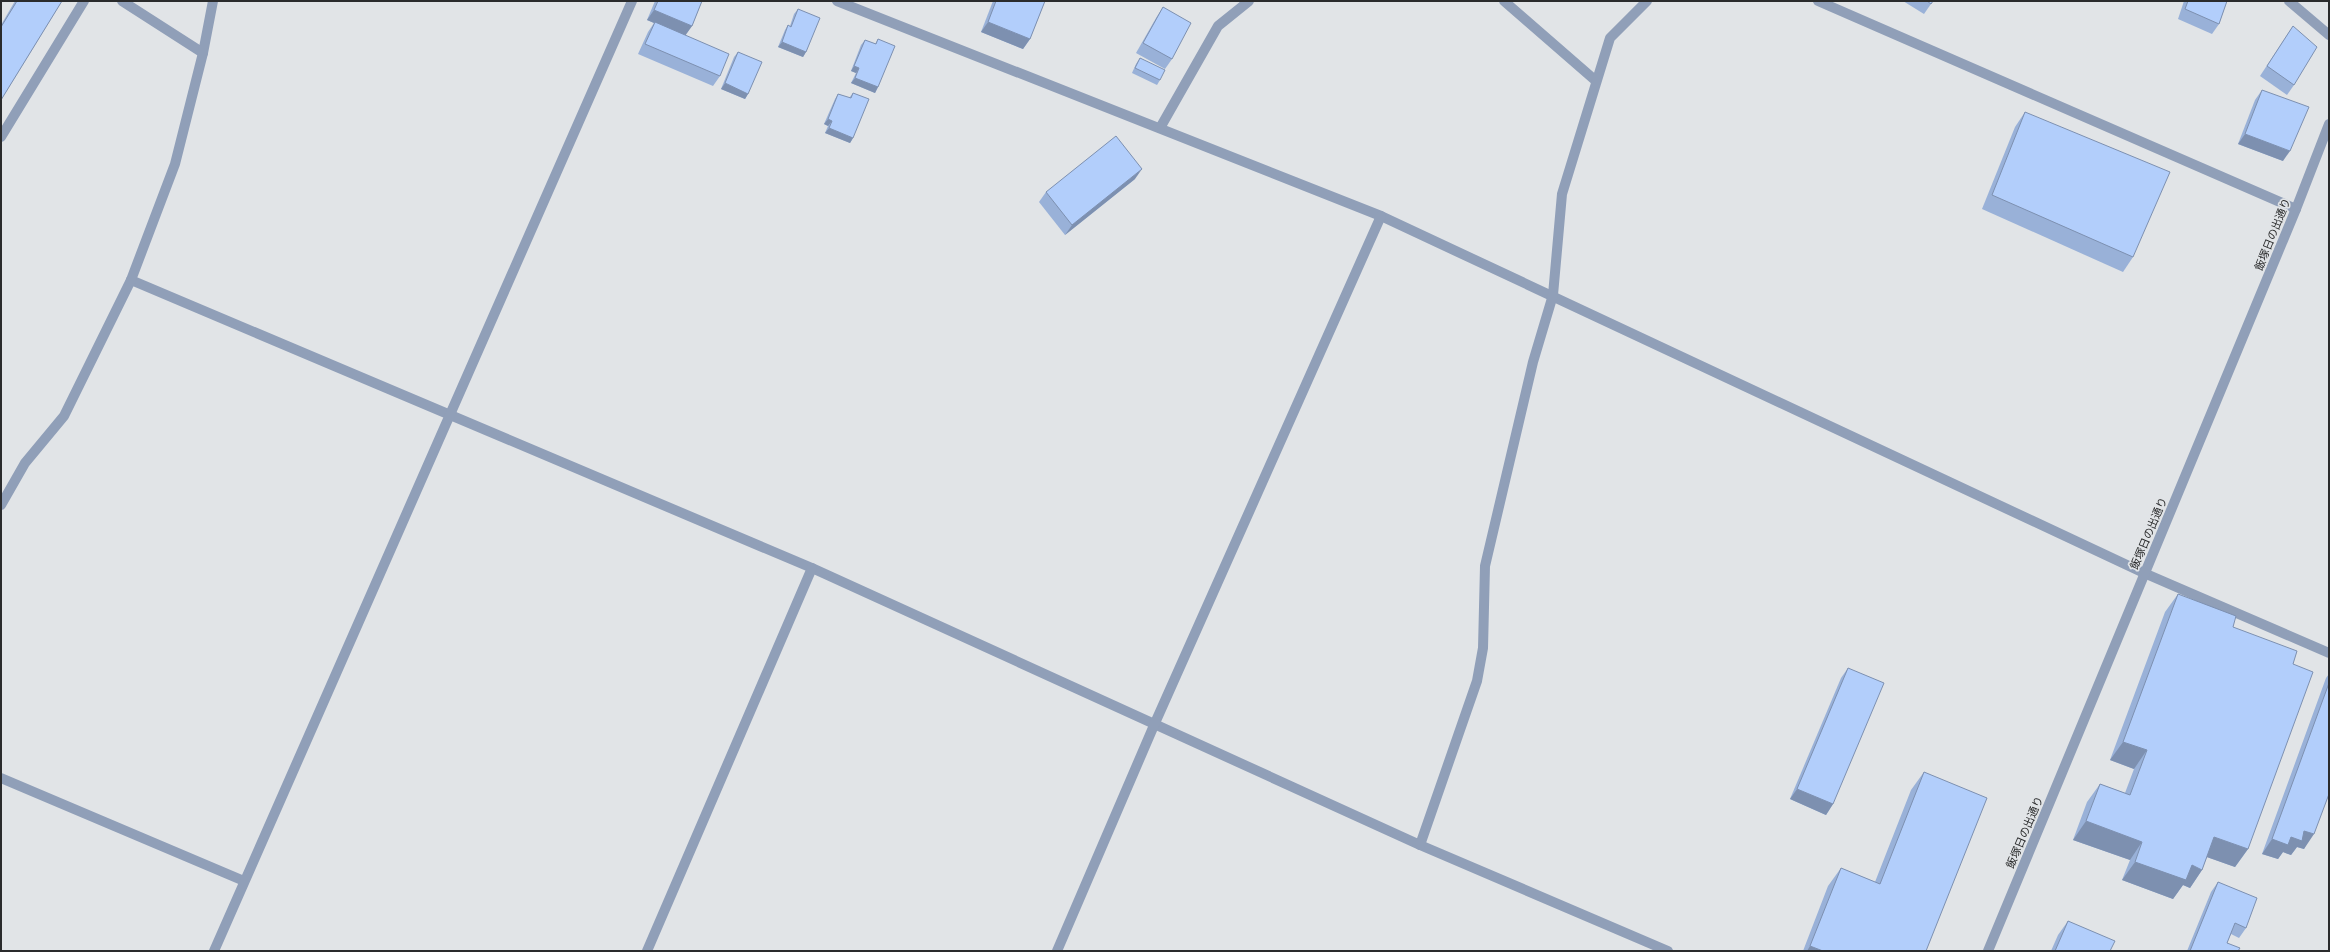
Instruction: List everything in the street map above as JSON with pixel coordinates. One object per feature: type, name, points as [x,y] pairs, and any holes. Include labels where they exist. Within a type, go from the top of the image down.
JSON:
[{"type":"street","points":[[1,137],[84,1]]},
{"type":"street","points":[[122,1],[203,53]]},
{"type":"street","points":[[1,505],[25,463],[64,416],[131,280],[175,164],[203,53],[213,1]]},
{"type":"street","points":[[214,951],[632,1]]},
{"type":"street","points":[[837,1],[1381,216],[1553,295],[2144,573],[2329,653]]},
{"type":"street","points":[[1160,128],[1218,26],[1249,1]]},
{"type":"street","points":[[1504,1],[1596,81]]},
{"type":"street","points":[[1420,845],[1477,682],[1483,648],[1485,566],[1533,362],[1553,295],[1562,194],[1610,38],[1647,1]]},
{"type":"street","points":[[1818,1],[2296,209]]},
{"type":"street","points":[[2289,1],[2329,35]]},
{"type":"street","name":"飯塚日の出通り","points":[[1988,951],[2296,209],[2329,124]]},
{"type":"street","points":[[1057,951],[1155,723],[1381,216]]},
{"type":"street","points":[[131,280],[812,568],[1420,845],[1668,951]]},
{"type":"street","points":[[647,951],[812,568]]},
{"type":"street","points":[[1,778],[244,881]]},
{"type":"building","points":[[17,1],[62,1],[1,100],[1,27]]},
{"type":"building","points":[[658,1],[702,1],[692,26],[654,10]]},
{"type":"building","points":[[996,1],[1045,1],[1030,39],[988,22]]},
{"type":"building","points":[[2188,1],[2227,1],[2219,24],[2185,9]]},
{"type":"building","points":[[1163,7],[1191,23],[1172,59],[1143,43]]},
{"type":"building","points":[[798,9],[820,18],[806,52],[782,42],[788,25],[791,27]]},
{"type":"building","points":[[655,22],[729,54],[720,76],[645,44]]},
{"type":"building","points":[[2293,26],[2317,47],[2294,85],[2267,66]]},
{"type":"building","points":[[878,39],[895,46],[878,87],[855,78],[859,68],[854,66],[865,40],[876,44]]},
{"type":"building","points":[[738,52],[762,62],[748,94],[725,83]]},
{"type":"building","points":[[1140,58],[1165,70],[1160,80],[1135,68]]},
{"type":"building","points":[[2262,90],[2309,107],[2290,151],[2245,134]]},
{"type":"building","points":[[853,93],[869,99],[853,138],[829,128],[832,121],[828,119],[838,94],[851,98]]},
{"type":"building","points":[[2025,112],[2170,172],[2133,257],[1992,195]]},
{"type":"building","points":[[1116,136],[1142,169],[1072,225],[1046,192]]},
{"type":"building","points":[[2178,594],[2236,616],[2233,627],[2297,651],[2293,664],[2313,672],[2248,849],[2214,837],[2202,870],[2192,865],[2186,880],[2135,862],[2142,842],[2086,821],[2100,784],[2130,795],[2147,750],[2123,742]]},
{"type":"building","points":[[1848,668],[1884,683],[1833,804],[1797,789]]},
{"type":"building","points":[[2329,683],[2329,794],[2314,834],[2304,831],[2302,841],[2291,837],[2288,845],[2272,839]]},
{"type":"building","points":[[1924,772],[1987,798],[1926,951],[1823,951],[1810,946],[1841,868],[1880,884]]},
{"type":"building","points":[[2218,882],[2257,898],[2246,928],[2235,923],[2227,943],[2240,948],[2238,951],[2190,951]]},
{"type":"building","points":[[2068,921],[2115,941],[2110,951],[2055,951]]}]
